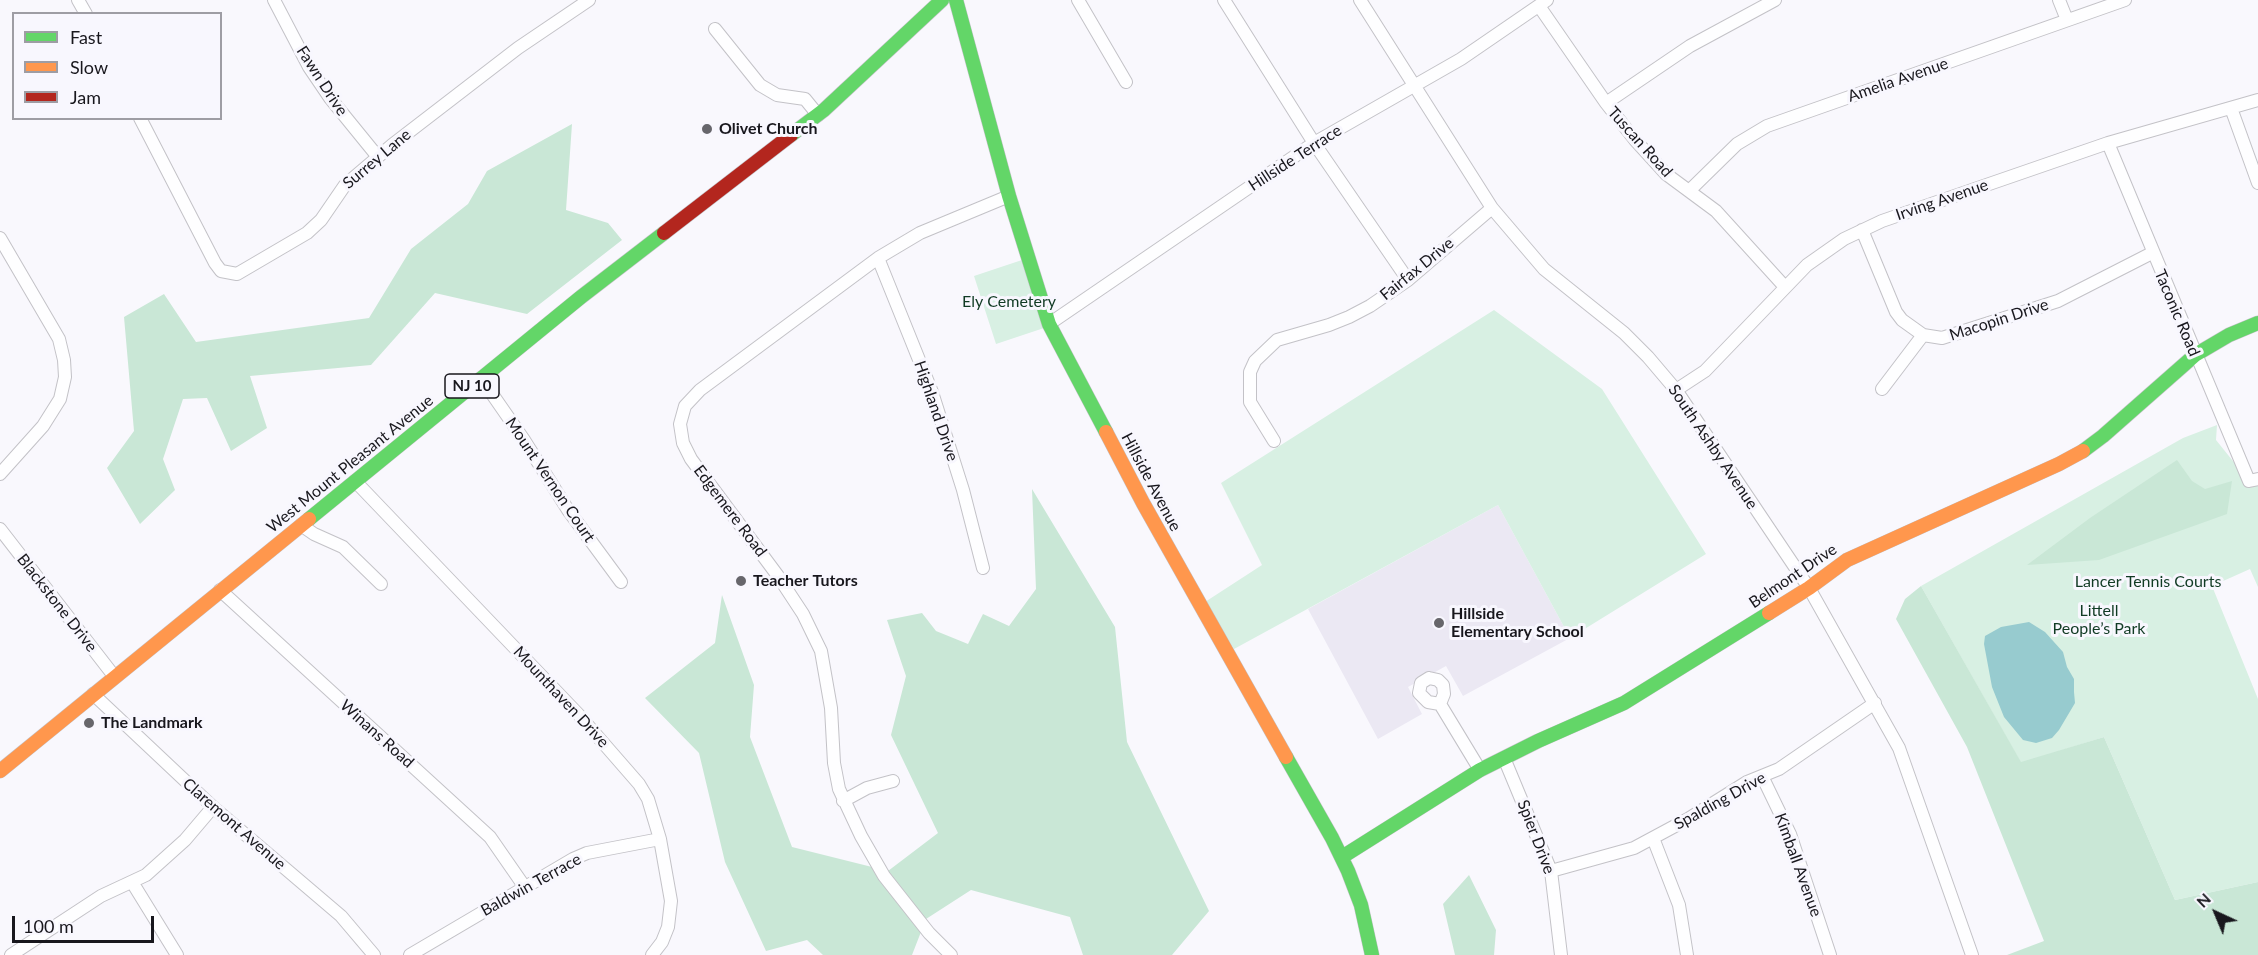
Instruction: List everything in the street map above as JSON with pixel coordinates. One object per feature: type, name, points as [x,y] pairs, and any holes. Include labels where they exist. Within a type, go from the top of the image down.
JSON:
[{"type":"street","name":"Surrey Lane","points":[[141,120],[215,263],[221,271],[237,274],[307,233],[321,220],[345,185],[378,157],[518,48],[590,0]]},
{"type":"street","name":"West Mount Pleasant Avenue","points":[[0,771],[581,297],[818,115],[942,0]]},
{"type":"street","name":"Hillside Avenue","points":[[956,0],[1010,196],[1049,324],[1137,493],[1342,857],[1361,905],[1372,955]]},
{"type":"street","points":[[1078,0],[1126,82]]},
{"type":"street","points":[[1224,0],[1314,143],[1408,280]]},
{"type":"street","name":"South Ashby Avenue","points":[[1360,0],[1492,208],[1544,269],[1624,333],[1676,390],[1809,588],[1899,748],[1972,955]]},
{"type":"street","points":[[1606,103],[1690,46],[1775,0]]},
{"type":"street","points":[[2059,0],[2067,20]]},
{"type":"street","name":"Amelia Avenue","points":[[1689,191],[1737,144],[1767,126],[2125,0]]},
{"type":"street","name":"Fawn Drive","points":[[276,1],[309,67],[330,98],[378,157]]},
{"type":"street","name":"Hillside Terrace","points":[[1049,324],[1314,143],[1461,59],[1543,3]]},
{"type":"street","name":"Tuscan Road","points":[[1543,3],[1606,103],[1635,140],[1666,174],[1716,211],[1785,287]]},
{"type":"street","points":[[715,29],[760,85],[777,96],[805,99],[818,115]]},
{"type":"street","name":"Irving Avenue","points":[[1676,390],[1705,370],[1807,265],[1862,230],[1882,221],[2108,143],[2258,100]]},
{"type":"street","points":[[2231,108],[2258,183]]},
{"type":"street","name":"Taconic Road","points":[[2108,143],[2195,356],[2253,480]]},
{"type":"street","name":"Edgemere Road","points":[[951,955],[929,933],[884,876],[843,801],[834,763],[831,708],[821,651],[803,614],[778,576],[691,459],[683,443],[680,424],[685,406],[700,390],[878,258],[920,233],[1010,196]]},
{"type":"street","name":"Fairfax Drive","points":[[1274,441],[1250,402],[1249,379],[1255,361],[1277,340],[1349,317],[1408,280],[1492,208]]},
{"type":"street","points":[[1862,230],[1896,312],[1907,324],[1923,335],[1882,389]]},
{"type":"street","points":[[0,238],[59,339],[65,377],[60,399],[43,426],[0,474]]},
{"type":"street","name":"Macopin Drive","points":[[1923,335],[1942,338],[1955,336],[2058,301],[2152,253]]},
{"type":"street","name":"Highland Drive","points":[[878,258],[932,392],[963,490],[983,567]]},
{"type":"street","name":"Belmont Drive","points":[[1342,857],[1480,770],[1538,741],[1624,703],[1809,588],[1864,550],[2082,452],[2195,356],[2229,335],[2258,323]]},
{"type":"street","name":"Mount Vernon Court","points":[[481,378],[568,510],[621,582]]},
{"type":"street","name":"Mounthaven Drive","points":[[355,481],[623,763],[648,799],[660,839],[670,888],[671,914],[662,942],[652,955]]},
{"type":"street","points":[[301,525],[314,534],[343,547],[381,584]]},
{"type":"street","name":"Blackstone Drive","points":[[0,529],[114,676]]},
{"type":"street","name":"Winans Road","points":[[220,590],[490,837],[524,886]]},
{"type":"street","name":"Claremont Avenue","points":[[93,694],[213,807],[341,916],[374,955]]},
{"type":"street","name":"Spalding Drive","points":[[1551,871],[1634,848],[1747,782],[1779,770],[1875,703]]},
{"type":"street","points":[[1440,704],[1480,770]]},
{"type":"street","name":"Spier Drive","points":[[1504,758],[1551,871],[1561,955]]},
{"type":"street","name":"Kimball Avenue","points":[[1762,776],[1790,834],[1830,955]]},
{"type":"street","points":[[843,801],[861,790],[893,781]]},
{"type":"street","points":[[11,955],[102,896],[146,875],[185,840],[213,807]]},
{"type":"street","points":[[1653,838],[1679,905],[1687,955]]},
{"type":"street","name":"Baldwin Terrace","points":[[410,955],[573,858],[587,853],[660,839]]},
{"type":"street","points":[[132,882],[177,955]]},
{"type":"shaded area","name":"Hillside Elementary School","points":[[1498,505],[1570,638],[1463,696],[1446,666],[1408,687],[1422,714],[1378,739],[1308,609]]},
{"type":"green space","points":[[572,124],[566,210],[608,223],[622,240],[527,314],[435,293],[371,365],[250,376],[267,428],[231,451],[207,398],[183,399],[163,459],[175,490],[140,524],[107,468],[134,431],[124,317],[164,294],[196,342],[369,318],[411,249],[468,204],[487,171]]},
{"type":"green space","name":"Ely Cemetery","points":[[1022,260],[1044,328],[996,344],[974,276]]},
{"type":"green space","points":[[1494,310],[1602,389],[1706,554],[1570,638],[1498,505],[1234,649],[1205,602],[1262,565],[1221,483]]},
{"type":"green space","name":"Littell People’s Park","points":[[2217,425],[2216,440],[2249,481],[2258,480],[2258,587],[2250,569],[2212,586],[2258,699],[2258,882],[2175,900],[2104,737],[2021,763],[1921,586],[2183,438]]},
{"type":"green space","points":[[2177,460],[2192,481],[2205,489],[2232,481],[2227,514],[2099,560],[2027,565],[2090,518]]},
{"type":"green space","points":[[1032,489],[1115,627],[1127,742],[1209,911],[1172,955],[1083,955],[1070,917],[971,890],[926,919],[912,955],[823,955],[807,940],[766,951],[725,862],[699,753],[645,698],[715,643],[722,595],[754,685],[750,737],[792,847],[888,871],[938,833],[891,735],[906,676],[887,620],[922,613],[936,631],[968,644],[983,614],[1009,626],[1036,589]]},
{"type":"green space","points":[[1921,586],[2021,762],[2104,737],[2175,900],[2258,882],[2258,955],[2007,955],[2044,941],[1967,747],[1896,619],[1905,599]]},
{"type":"green space","points":[[1469,875],[1496,930],[1494,955],[1455,955],[1443,904]]},
{"type":"water","points":[[2029,622],[2045,632],[2063,652],[2067,667],[2074,679],[2075,703],[2059,730],[2052,738],[2036,743],[2023,740],[2004,717],[1992,687],[1984,644],[1985,636],[2001,627]]},
{"type":"traffic: fast","points":[[791,135],[824,110],[942,0]]},
{"type":"traffic: fast","points":[[956,0],[1009,196],[1049,324],[1106,432]]},
{"type":"traffic: fast","points":[[309,519],[581,297],[664,233]]},
{"type":"traffic: fast","points":[[2083,451],[2195,355],[2229,335],[2258,323]]},
{"type":"traffic: fast","points":[[1342,857],[1480,770],[1538,741],[1624,703],[1769,613]]},
{"type":"traffic: fast","points":[[1286,757],[1348,871],[1361,905],[1372,955]]},
{"type":"traffic: slow","points":[[1106,432],[1143,503],[1286,757]]},
{"type":"traffic: slow","points":[[1769,613],[1809,588],[1847,560],[2083,451]]},
{"type":"traffic: slow","points":[[0,771],[309,519]]},
{"type":"traffic: jam","points":[[664,233],[791,135]]},
{"type":"place","name":"Olivet Church","points":[[707,129]]},
{"type":"place","name":"Teacher Tutors","points":[[741,581]]},
{"type":"place","name":"Hillside Elementary School","points":[[1439,623]]},
{"type":"place","name":"The Landmark","points":[[89,723]]},
{"type":"park label","name":"Lancer Tennis Courts","points":[[2148,582]]}]
